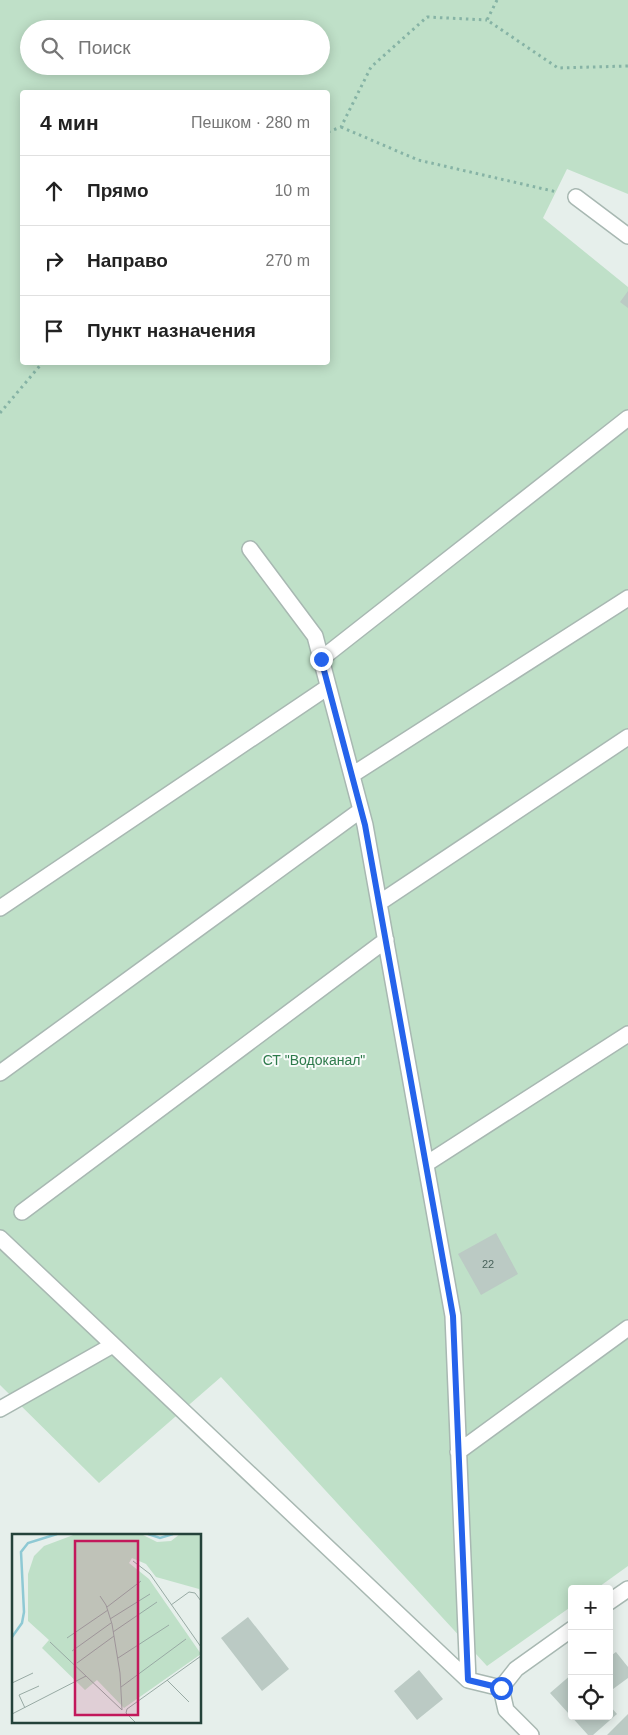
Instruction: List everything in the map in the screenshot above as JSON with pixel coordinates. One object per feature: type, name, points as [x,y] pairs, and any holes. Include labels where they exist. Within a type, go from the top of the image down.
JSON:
[{"type":"street","points":[[576,197],[628,236]]},
{"type":"street","points":[[321,659],[628,418]]},
{"type":"street","points":[[250,549],[315,636],[361,810],[379,903],[453,1316],[468,1680]]},
{"type":"street","points":[[352,775],[628,598]]},
{"type":"street","points":[[0,908],[328,687]]},
{"type":"street","points":[[379,903],[628,737]]},
{"type":"street","points":[[0,1073],[361,810]]},
{"type":"street","points":[[22,1212],[386,940]]},
{"type":"street","points":[[426,1164],[628,1034]]},
{"type":"street","points":[[0,1238],[468,1680],[501,1688]]},
{"type":"street","points":[[458,1452],[628,1328]]},
{"type":"street","points":[[0,1409],[113,1345]]},
{"type":"street","points":[[613,1599],[628,1589]]},
{"type":"street","points":[[501,1688],[516,1669],[571,1630]]},
{"type":"street","points":[[501,1688],[506,1710],[531,1735]]},
{"type":"path","points":[[487,20],[497,0]]},
{"type":"path","points":[[330,131],[341,127],[371,67],[427,17],[487,20],[558,68],[628,66]]},
{"type":"path","points":[[341,127],[418,160],[576,197]]},
{"type":"path","points":[[0,413],[40,365]]},
{"type":"green space","name":"СТ \"Водоканал\"","points":[[0,0],[628,0],[628,194],[567,169],[543,218],[628,287],[628,1566],[602,1585],[568,1585],[568,1609],[487,1666],[221,1377],[99,1483],[0,1385]]},
{"type":"building","points":[[628,291],[628,308],[620,302]]},
{"type":"building","points":[[496,1233],[518,1274],[481,1295],[458,1254]]},
{"type":"building","points":[[248,1617],[289,1669],[262,1691],[221,1638]]},
{"type":"building","points":[[616,1652],[628,1667],[628,1678],[613,1689],[613,1675],[613,1654]]},
{"type":"building","points":[[419,1670],[443,1699],[417,1720],[394,1691]]},
{"type":"building","points":[[568,1677],[568,1713],[550,1693]]},
{"type":"building","points":[[613,1710],[617,1714],[613,1718]]},
{"type":"building","points":[[628,1714],[628,1735],[607,1735]]},
{"type":"building","points":[[574,1720],[610,1720],[593,1735],[588,1735]]},
{"type":"route","points":[[321,659],[365,825],[453,1316],[468,1680],[501,1688]]}]
